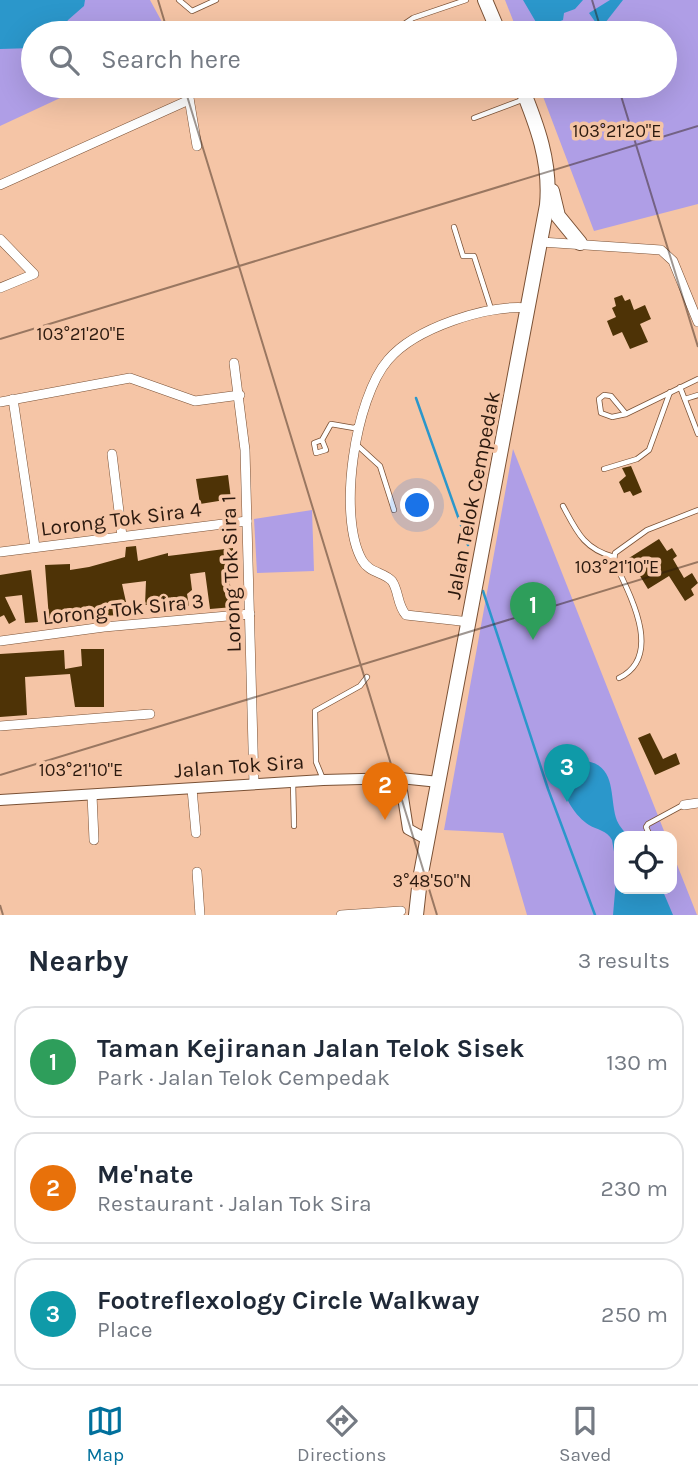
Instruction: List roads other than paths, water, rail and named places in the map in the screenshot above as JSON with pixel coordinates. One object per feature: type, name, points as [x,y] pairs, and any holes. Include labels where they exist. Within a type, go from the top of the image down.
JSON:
[{"type":"main road","points":[[485,0],[494,21]]},
{"type":"main road","name":"Jalan Telok Cempedak","points":[[416,915],[541,242],[548,176],[543,147],[526,98]]},
{"type":"main road","points":[[548,176],[558,216],[580,243]]},
{"type":"street","points":[[0,185],[190,100],[197,146]]},
{"type":"street","points":[[0,239],[34,274],[0,288]]},
{"type":"street","points":[[541,242],[661,250],[673,261],[697,317]]},
{"type":"street","points":[[470,622],[406,615],[392,582],[367,568],[354,538],[350,486],[357,444],[380,369],[397,351],[438,329],[491,309],[529,308]]},
{"type":"street","name":"Lorong Tok Sira 1","points":[[234,363],[240,395],[247,522],[254,784]]},
{"type":"street","points":[[0,402],[130,377],[195,401],[240,395]]},
{"type":"street","points":[[13,399],[35,547]]},
{"type":"street","points":[[112,454],[122,536]]},
{"type":"street","name":"Lorong Tok Sira 4","points":[[0,552],[247,522]]},
{"type":"street","name":"Lorong Tok Sira 3","points":[[0,641],[104,627],[250,614]]},
{"type":"street","points":[[0,726],[150,714]]},
{"type":"street","points":[[400,778],[408,829],[428,840]]},
{"type":"street","name":"Jalan Tok Sira","points":[[0,800],[323,780],[400,778],[439,782]]},
{"type":"street","points":[[192,789],[196,832]]},
{"type":"street","points":[[92,795],[94,840]]},
{"type":"street","points":[[684,804],[698,803]]},
{"type":"street","points":[[197,872],[200,915]]},
{"type":"street","points":[[341,915],[401,911]]},
{"type":"lane","points":[[179,0],[192,11],[216,0]]},
{"type":"lane","points":[[409,21],[466,0]]},
{"type":"lane","points":[[474,118],[512,98]]},
{"type":"lane","points":[[454,227],[463,256],[474,256],[491,309]]},
{"type":"lane","points":[[625,414],[611,396],[604,394],[599,399],[601,413],[612,417],[625,414],[698,379]]},
{"type":"lane","points":[[680,387],[698,434]]},
{"type":"lane","points":[[604,469],[637,459],[649,450],[670,392]]},
{"type":"lane","points":[[685,399],[698,395]]},
{"type":"lane","points":[[322,440],[333,423],[354,428],[362,422]]},
{"type":"lane","points":[[357,444],[380,466],[394,510]]},
{"type":"lane","points":[[564,506],[582,541],[597,552],[614,557]]},
{"type":"lane","points":[[614,557],[618,550],[647,530],[698,510]]},
{"type":"lane","points":[[614,557],[635,611],[641,642],[639,663],[633,671],[619,678]]},
{"type":"lane","points":[[323,780],[316,762],[315,711],[360,685],[367,677]]},
{"type":"lane","points":[[293,782],[294,826]]},
{"type":"lane","points":[[648,831],[648,824],[684,804]]},
{"type":"water","points":[[0,0],[85,0],[84,6],[67,21],[21,21],[21,48],[0,49]]},
{"type":"water","points":[[523,0],[583,0],[575,9],[564,13],[563,20],[535,21]]},
{"type":"water","points":[[610,0],[623,0],[607,21],[595,21],[589,13]]},
{"type":"water","points":[[577,760],[590,762],[605,772],[611,788],[616,818],[624,831],[614,831],[614,852],[610,837],[581,819],[569,802],[563,783],[569,767]]},
{"type":"water","points":[[615,894],[664,894],[673,915],[613,915]]},
{"type":"waterway","points":[[416,398],[468,545]]},
{"type":"waterway","points":[[483,591],[548,789],[595,915]]},
{"type":"place","name":"Taman Kejiranan Jalan Telok Sisek","points":[[533,640]]},
{"type":"place","name":"Footreflexology Circle Walkway","points":[[567,802]]},
{"type":"place","name":"Me'nate","points":[[385,820]]}]
